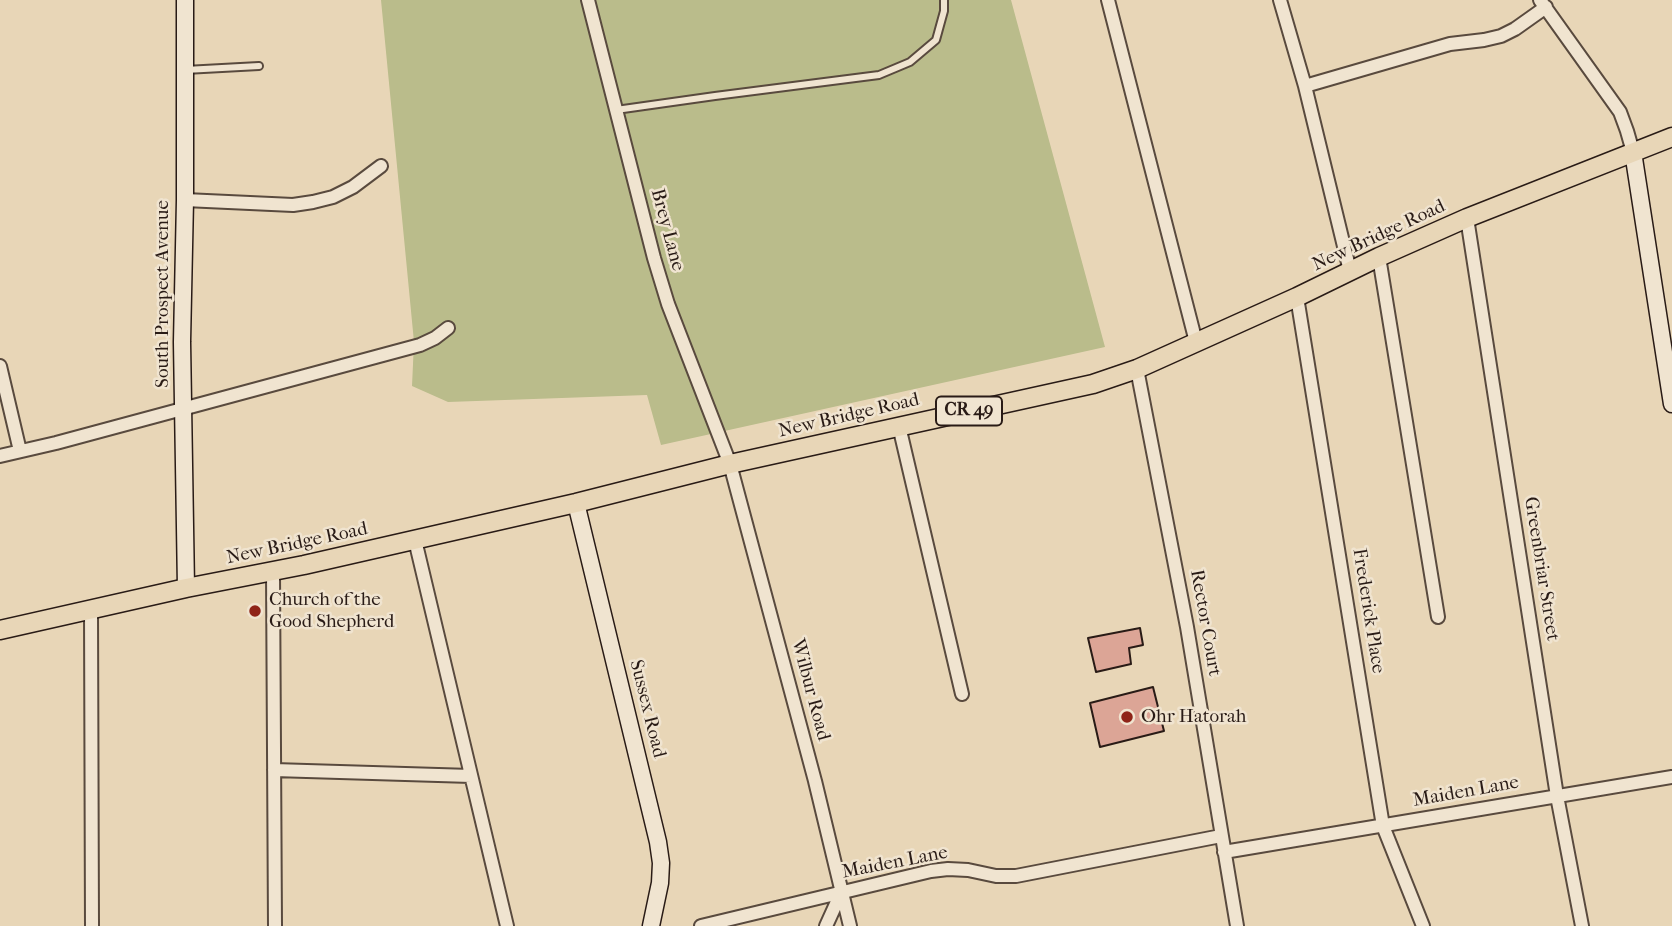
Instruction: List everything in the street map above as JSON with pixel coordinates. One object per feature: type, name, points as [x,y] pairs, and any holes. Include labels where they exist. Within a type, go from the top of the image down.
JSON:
[{"type":"main road","name":"New Bridge Road","points":[[0,630],[415,540],[730,464],[1093,384],[1137,369],[1467,218],[1672,137]]},
{"type":"street","name":"South Prospect Avenue","points":[[185,0],[182,342],[186,588]]},
{"type":"street","name":"Brey Lane","points":[[588,0],[653,258],[730,464]]},
{"type":"street","points":[[1108,0],[1196,342]]},
{"type":"street","points":[[1280,0],[1305,86],[1350,271]]},
{"type":"street","points":[[1305,86],[1450,44],[1501,36],[1515,29],[1543,4],[1620,113],[1628,131],[1672,404]]},
{"type":"street","points":[[185,200],[293,205],[313,202],[333,197],[353,187],[381,166]]},
{"type":"street","name":"Greenbriar Street","points":[[1467,218],[1557,796],[1581,926]]},
{"type":"street","points":[[1379,257],[1438,617]]},
{"type":"street","name":"Frederick Place","points":[[1297,297],[1383,826],[1423,926]]},
{"type":"street","points":[[0,456],[420,345],[448,328]]},
{"type":"street","points":[[0,366],[20,451]]},
{"type":"street","name":"Rector Court","points":[[1137,369],[1188,628],[1237,926]]},
{"type":"street","points":[[899,426],[962,694]]},
{"type":"street","name":"Wilbur Road","points":[[730,464],[815,781],[850,926]]},
{"type":"street","name":"Sussex Road","points":[[576,503],[658,842],[660,883],[651,926]]},
{"type":"street","points":[[415,540],[507,926]]},
{"type":"street","points":[[273,571],[275,926]]},
{"type":"street","points":[[91,609],[92,926]]},
{"type":"street","points":[[274,770],[471,776]]},
{"type":"street","name":"Maiden Lane","points":[[1224,852],[1672,777]]},
{"type":"street","name":"Maiden Lane","points":[[701,926],[930,871],[968,870],[996,876],[1016,876],[1221,836]]},
{"type":"street","points":[[826,926],[841,893]]},
{"type":"lane","points":[[616,110],[879,75],[910,62],[936,40],[944,11],[944,0]]},
{"type":"lane","points":[[185,70],[260,66]]},
{"type":"green space","points":[[381,0],[1011,0],[1105,347],[661,445],[647,395],[448,402],[412,386],[414,342]]},
{"type":"building","points":[[1140,628],[1143,645],[1129,648],[1131,664],[1096,672],[1088,638]]},
{"type":"building","name":"Ohr Hatorah","points":[[1153,687],[1164,731],[1100,747],[1090,703]]},
{"type":"place","name":"Church of the Good Shepherd","points":[[255,611]]},
{"type":"place","name":"Ohr Hatorah","points":[[1127,717]]}]
